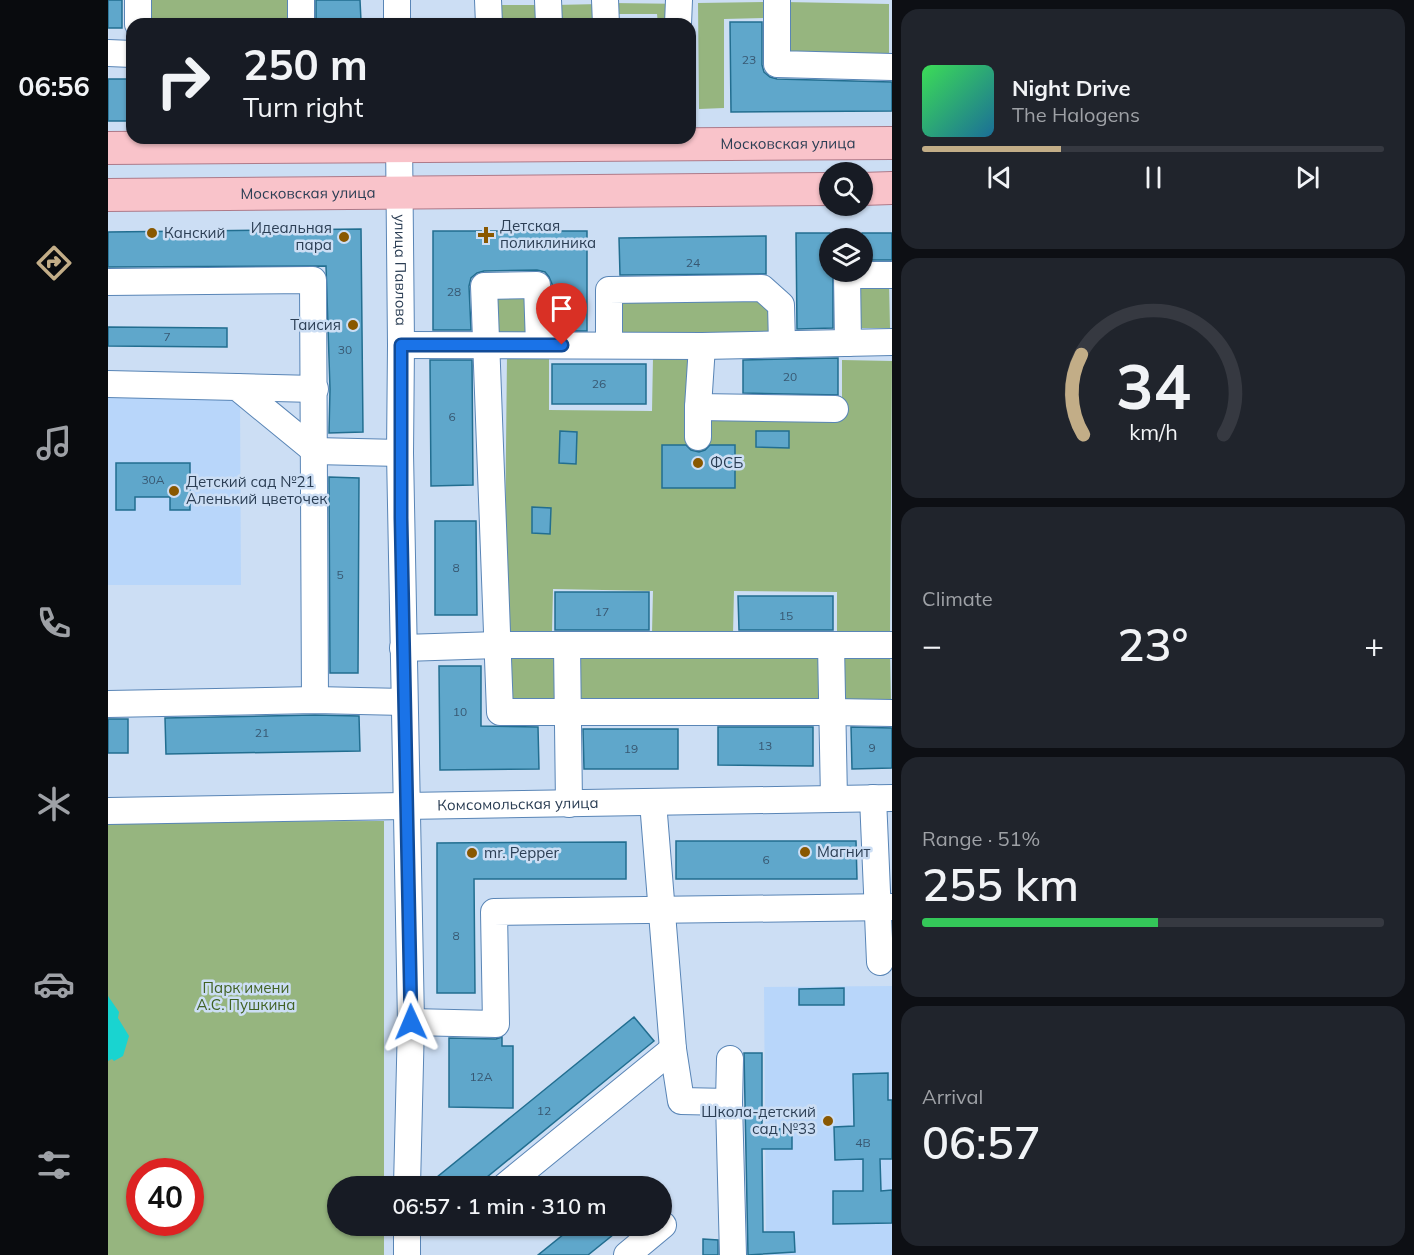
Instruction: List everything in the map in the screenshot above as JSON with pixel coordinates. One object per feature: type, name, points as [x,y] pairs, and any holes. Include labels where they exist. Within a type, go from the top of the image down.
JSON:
[{"type":"main road","name":"Московская улица","points":[[696,141],[892,143]]},
{"type":"main road","name":"Московская улица","points":[[108,148],[302,144]]},
{"type":"main road","points":[[873,189],[892,188]]},
{"type":"main road","name":"Московская улица","points":[[108,195],[819,189]]},
{"type":"street","points":[[138,0],[138,18]]},
{"type":"street","points":[[301,0],[301,18]]},
{"type":"street","points":[[397,0],[397,18]]},
{"type":"street","points":[[488,0],[489,18]]},
{"type":"street","points":[[548,0],[549,18]]},
{"type":"street","points":[[605,0],[606,18]]},
{"type":"street","points":[[678,18],[679,0]]},
{"type":"street","points":[[777,0],[777,64],[892,67]]},
{"type":"street","points":[[108,53],[126,54]]},
{"type":"street","name":"улица Павлова","points":[[399,144],[400,453],[411,1022],[407,1176]]},
{"type":"street","points":[[848,343],[847,275],[892,275]]},
{"type":"street","points":[[108,282],[313,280],[315,700]]},
{"type":"street","points":[[539,345],[537,285],[484,286],[500,712],[892,714]]},
{"type":"street","points":[[609,345],[609,290],[762,288],[782,306],[782,344]]},
{"type":"street","points":[[401,345],[702,346],[892,342]]},
{"type":"street","points":[[698,436],[702,346]]},
{"type":"street","points":[[108,384],[315,389]]},
{"type":"street","points":[[237,387],[315,451],[400,453]]},
{"type":"street","points":[[698,407],[836,409]]},
{"type":"street","points":[[403,648],[498,645],[892,645]]},
{"type":"street","points":[[831,645],[834,799]]},
{"type":"street","points":[[567,646],[569,804]]},
{"type":"street","points":[[108,704],[315,700],[404,702]]},
{"type":"street","points":[[880,962],[885,907],[882,798]]},
{"type":"street","name":"Комсомольская улица","points":[[108,811],[882,798]]},
{"type":"street","points":[[653,802],[673,1049],[681,1101],[729,1102]]},
{"type":"street","points":[[411,1022],[496,1024],[494,912],[885,907]]},
{"type":"street","points":[[517,1176],[673,1049]]},
{"type":"street","points":[[730,1059],[733,1255]]},
{"type":"street","points":[[407,1255],[412,1236]]},
{"type":"street","points":[[627,1255],[650,1236]]},
{"type":"shaded area","name":"Детский сад №21 Аленький цветочек","points":[[240,397],[241,585],[108,585],[108,398]]},
{"type":"shaded area","name":"Школа-детский сад №33","points":[[892,986],[892,1255],[766,1255],[764,987]]},
{"type":"shaded area","points":[[108,996],[119,1012],[118,1018],[129,1036],[123,1056],[114,1061],[112,1059],[108,1061]]},
{"type":"green space","points":[[150,0],[291,0],[291,18],[150,18]]},
{"type":"green space","points":[[768,2],[769,18],[724,19],[724,108],[699,109],[698,3]]},
{"type":"green space","points":[[785,2],[889,4],[889,58],[785,57]]},
{"type":"green space","points":[[612,3],[688,4],[688,18],[657,18],[657,14],[612,14]]},
{"type":"green space","points":[[600,4],[600,18],[555,18],[555,5]]},
{"type":"green space","points":[[498,5],[543,5],[543,18],[498,18]]},
{"type":"green space","points":[[853,283],[889,283],[890,328],[854,328]]},
{"type":"green space","points":[[492,292],[532,292],[532,335],[492,335]]},
{"type":"green space","points":[[763,294],[773,303],[774,339],[616,336],[616,301]]},
{"type":"green space","points":[[507,356],[549,356],[549,410],[652,411],[653,358],[690,358],[690,416],[842,418],[842,360],[892,361],[890,636],[837,636],[837,592],[734,591],[733,634],[652,633],[653,591],[553,589],[552,632],[504,631]]},
{"type":"green space","points":[[578,652],[824,652],[824,704],[578,704]]},
{"type":"green space","points":[[508,653],[559,654],[558,707],[507,706]]},
{"type":"green space","points":[[890,653],[891,705],[839,705],[838,654]]},
{"type":"green space","name":"Парк имени А.С. Пушкина","points":[[384,821],[384,1176],[327,1176],[327,1236],[384,1236],[384,1255],[108,1255],[108,822]]},
{"type":"building","points":[[108,0],[122,0],[122,28],[108,28]]},
{"type":"building","points":[[316,0],[360,0],[361,18],[316,18]]},
{"type":"building","points":[[730,22],[762,22],[762,65],[764,72],[770,77],[892,82],[892,111],[731,112]]},
{"type":"building","points":[[108,79],[126,79],[126,121],[108,121]]},
{"type":"building","points":[[361,229],[363,432],[329,433],[326,266],[108,267],[108,232]]},
{"type":"building","points":[[433,231],[587,231],[587,331],[554,331],[552,284],[545,272],[537,270],[477,273],[471,278],[469,286],[471,330],[433,330]]},
{"type":"building","points":[[796,233],[819,233],[819,282],[833,282],[833,328],[797,329]]},
{"type":"building","points":[[873,233],[892,233],[892,260],[873,260]]},
{"type":"building","points":[[766,236],[766,274],[620,275],[619,238]]},
{"type":"building","points":[[108,327],[227,328],[227,347],[108,346]]},
{"type":"building","points":[[838,358],[838,395],[743,393],[743,360]]},
{"type":"building","points":[[430,360],[472,360],[473,485],[431,486]]},
{"type":"building","points":[[552,364],[646,364],[646,404],[552,404]]},
{"type":"building","points":[[560,431],[577,432],[576,464],[559,463]]},
{"type":"building","points":[[756,431],[789,431],[789,448],[756,447]]},
{"type":"building","name":"ФСБ","points":[[662,445],[686,445],[691,450],[699,452],[710,445],[735,445],[735,488],[662,488]]},
{"type":"building","points":[[116,463],[190,463],[190,510],[170,510],[170,497],[135,497],[135,510],[116,510]]},
{"type":"building","points":[[329,477],[359,478],[358,673],[330,673]]},
{"type":"building","points":[[532,507],[551,508],[550,534],[532,533]]},
{"type":"building","points":[[435,521],[476,521],[477,615],[435,615]]},
{"type":"building","points":[[555,592],[649,592],[649,630],[555,630]]},
{"type":"building","points":[[738,596],[833,596],[833,630],[739,630]]},
{"type":"building","points":[[439,666],[481,666],[481,726],[538,727],[539,769],[440,770]]},
{"type":"building","points":[[359,716],[360,751],[166,754],[165,718]]},
{"type":"building","points":[[108,719],[128,719],[128,753],[108,753]]},
{"type":"building","points":[[718,727],[813,727],[813,766],[718,765]]},
{"type":"building","points":[[851,727],[892,728],[892,768],[852,769]]},
{"type":"building","points":[[583,729],[678,729],[678,769],[584,769]]},
{"type":"building","points":[[676,841],[856,841],[857,879],[676,879]]},
{"type":"building","points":[[626,842],[626,879],[474,879],[475,993],[437,993],[437,843]]},
{"type":"building","points":[[844,988],[844,1005],[799,1005],[799,989]]},
{"type":"building","points":[[634,1017],[654,1041],[488,1176],[438,1176]]},
{"type":"building","points":[[502,1037],[502,1046],[513,1046],[513,1108],[449,1107],[449,1038],[496,1039]]},
{"type":"building","points":[[744,1053],[762,1053],[762,1129],[792,1129],[792,1149],[762,1149],[763,1232],[794,1232],[795,1252],[748,1255]]},
{"type":"building","points":[[888,1073],[888,1100],[892,1100],[892,1159],[880,1159],[881,1191],[892,1190],[892,1223],[833,1224],[833,1191],[863,1191],[863,1159],[835,1160],[834,1127],[854,1126],[853,1074]]},
{"type":"building","points":[[562,1236],[612,1236],[588,1255],[538,1255]]},
{"type":"building","points":[[703,1239],[718,1240],[718,1255],[703,1255]]},
{"type":"place","name":"Канский","points":[[152,233]]},
{"type":"place","name":"Детская поликлиника","points":[[486,235]]},
{"type":"place","name":"Идеальная пара","points":[[344,237]]},
{"type":"place","name":"Таисия","points":[[353,325]]},
{"type":"place","name":"ФСБ","points":[[698,463]]},
{"type":"place","name":"Детский сад №21 Аленький цветочек","points":[[174,491]]},
{"type":"place","name":"Магнит","points":[[805,852]]},
{"type":"place","name":"mr. Pepper","points":[[472,853]]},
{"type":"place","name":"Школа-детский сад №33","points":[[828,1121]]},
{"type":"route","points":[[411,1022],[400,453],[401,345],[562,345]]}]
